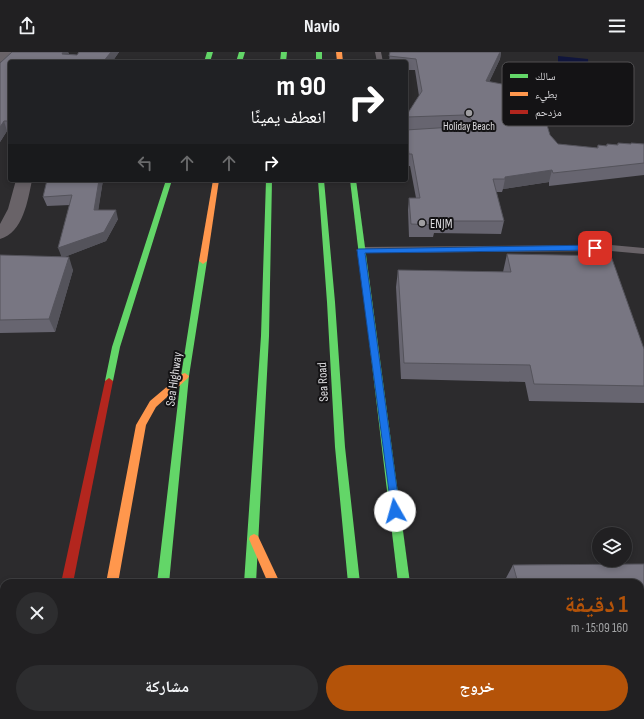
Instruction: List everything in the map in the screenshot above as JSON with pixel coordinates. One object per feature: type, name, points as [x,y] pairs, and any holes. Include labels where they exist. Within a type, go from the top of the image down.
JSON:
[{"type":"main road","points":[[68,579],[116,347],[168,182]]},
{"type":"main road","name":"Sea Highway","points":[[163,579],[185,376],[216,182]]},
{"type":"main road","points":[[250,579],[265,336],[269,182]]},
{"type":"main road","name":"Sea Road","points":[[321,182],[331,302],[340,447],[354,579]]},
{"type":"main road","points":[[353,182],[360,250],[403,579]]},
{"type":"main road","points":[[113,579],[141,425],[153,404],[185,376]]},
{"type":"main road","points":[[252,536],[272,579]]},
{"type":"street","points":[[0,58],[9,52]]},
{"type":"street","points":[[0,233],[5,230],[11,222],[23,182]]},
{"type":"lane","points":[[360,250],[611,248],[644,251]]},
{"type":"shaded area","points":[[558,56],[588,59],[588,62],[558,62]]},
{"type":"building","points":[[12,52],[63,52],[62,54],[77,55],[79,52],[111,52],[105,60],[8,60],[8,121],[4,121],[0,127],[0,63]]},
{"type":"building","points":[[390,52],[500,52],[486,81],[502,84],[502,126],[547,126],[550,135],[558,144],[598,148],[598,145],[618,145],[618,143],[644,144],[644,163],[553,173],[552,170],[505,177],[505,179],[493,179],[504,221],[435,221],[435,225],[411,224],[409,198],[420,198],[412,154],[409,154],[408,130],[469,126],[474,122],[464,115],[408,117],[408,113],[422,91],[416,59],[389,56]]},
{"type":"building","points":[[47,182],[99,182],[94,210],[116,210],[104,232],[58,248],[72,195],[43,197]]},
{"type":"building","points":[[507,254],[611,256],[644,349],[644,386],[534,384],[530,365],[404,363],[398,270],[511,272]]},
{"type":"building","points":[[0,255],[69,257],[49,319],[0,320]]},
{"type":"building","points":[[592,564],[592,567],[632,567],[632,564],[644,564],[644,579],[517,579],[513,565]]},
{"type":"traffic: fast","points":[[208,60],[210,52]]},
{"type":"traffic: fast","points":[[240,60],[242,52]]},
{"type":"traffic: fast","points":[[283,60],[284,52]]},
{"type":"traffic: fast","points":[[319,52],[319,60]]},
{"type":"traffic: fast","points":[[109,381],[116,347],[168,182]]},
{"type":"traffic: fast","points":[[250,579],[265,336],[269,182]]},
{"type":"traffic: fast","points":[[321,182],[331,302],[340,447],[354,579]]},
{"type":"traffic: fast","points":[[353,182],[403,579]]},
{"type":"traffic: fast","points":[[163,579],[185,376],[203,261]]},
{"type":"traffic: slow","points":[[339,52],[340,60]]},
{"type":"traffic: slow","points":[[203,261],[216,182]]},
{"type":"traffic: slow","points":[[113,579],[141,425],[153,404],[185,376]]},
{"type":"traffic: slow","points":[[254,539],[272,579]]},
{"type":"traffic: jam","points":[[68,579],[109,381]]},
{"type":"place","name":"Holiday Beach","points":[[469,113]]},
{"type":"place","name":"ENJM","points":[[422,223]]},
{"type":"route","points":[[395,511],[360,250],[595,248]]}]
